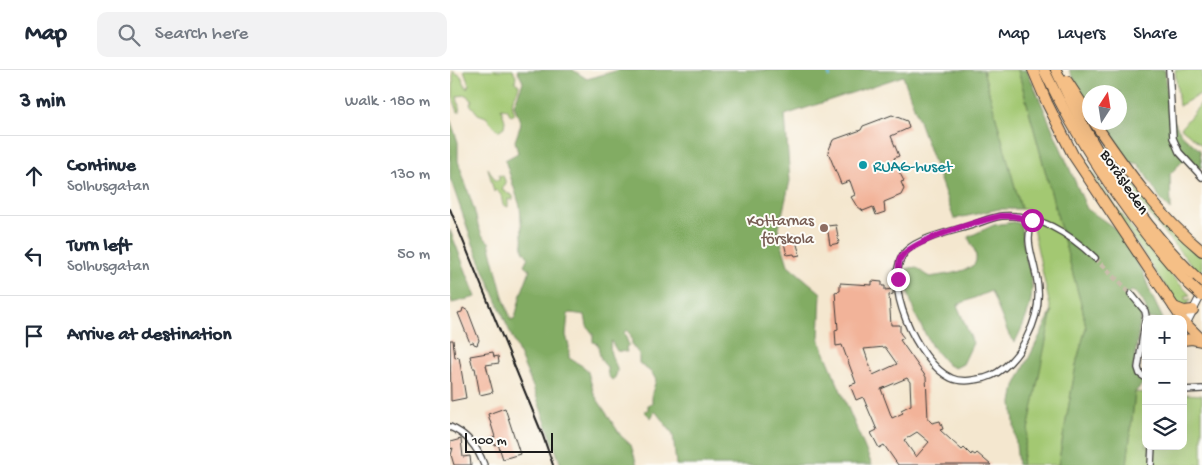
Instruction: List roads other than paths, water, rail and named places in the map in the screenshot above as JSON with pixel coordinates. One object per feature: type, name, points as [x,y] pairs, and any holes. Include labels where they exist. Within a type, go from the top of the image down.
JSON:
[{"type":"highway","points":[[1033,70],[1047,103],[1074,155],[1178,315]]},
{"type":"highway","name":"Boråsleden","points":[[1044,70],[1069,119],[1107,182],[1146,236],[1195,281]]},
{"type":"highway","name":"Boråsleden","points":[[1056,70],[1078,115],[1115,177],[1151,227],[1195,281],[1202,295]]},
{"type":"highway","points":[[1060,70],[1082,104]]},
{"type":"highway","points":[[1100,130],[1141,190],[1180,233],[1202,251]]},
{"type":"highway","points":[[1173,307],[1184,311],[1193,310]]},
{"type":"highway","points":[[1187,326],[1202,341]]},
{"type":"highway","points":[[1187,340],[1202,341]]},
{"type":"street","points":[[1169,70],[1173,138],[1179,152],[1202,177]]},
{"type":"street","points":[[1032,220],[1028,244],[1037,277],[1038,294],[1037,307],[1027,338],[1014,358],[993,375],[967,381],[953,379],[939,370],[928,359],[910,329],[900,302],[898,279],[900,260],[908,249],[922,242],[990,219],[1013,216],[1032,220],[1058,228],[1095,258]]},
{"type":"street","points":[[1130,294],[1145,311],[1146,316],[1138,368],[1142,375]]},
{"type":"street","points":[[1187,319],[1202,295]]},
{"type":"street","points":[[1187,390],[1202,389]]},
{"type":"street","points":[[450,427],[470,440],[484,465]]},
{"type":"street","points":[[1151,465],[1152,450]]},
{"type":"waterway","points":[[827,70],[830,77]]},
{"type":"tunnel","points":[[1095,258],[1131,294]]},
{"type":"railway","points":[[450,209],[543,436],[553,465]]},
{"type":"place","name":"RUAG-huset","points":[[863,165]]},
{"type":"place","name":"Kottarnas förskola","points":[[824,228]]}]
